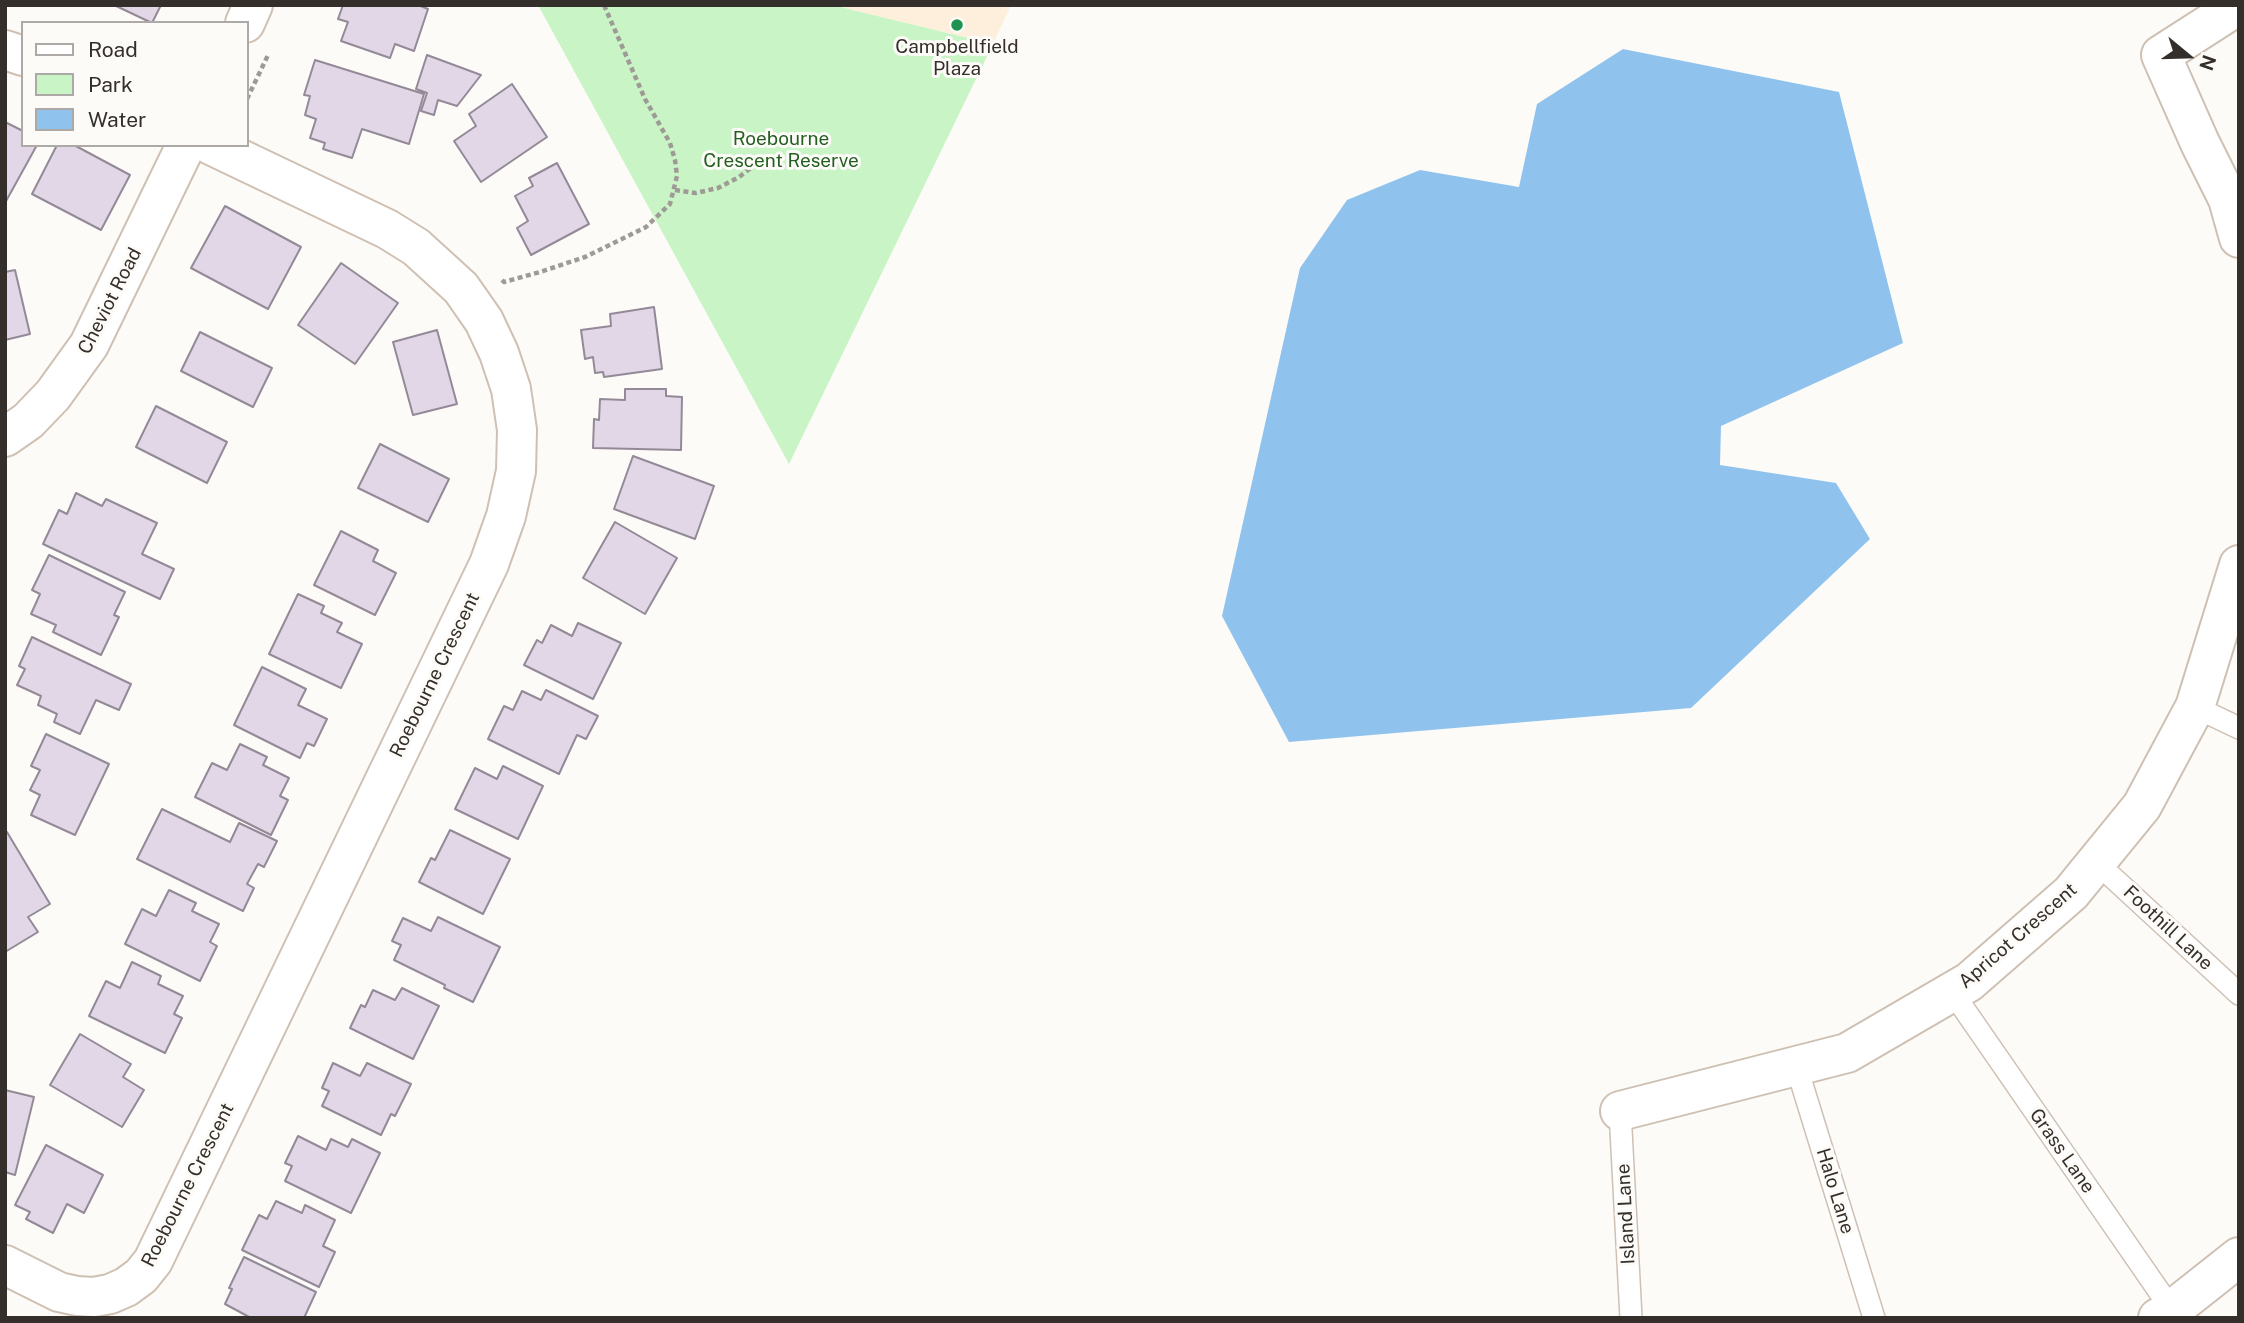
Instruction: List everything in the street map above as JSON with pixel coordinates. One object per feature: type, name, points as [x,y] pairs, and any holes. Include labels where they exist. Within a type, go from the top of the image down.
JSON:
[{"type":"street","points":[[245,21],[253,5]]},
{"type":"street","points":[[2239,5],[2161,55],[2233,196],[2239,237]]},
{"type":"street","name":"Cheviot Road","points":[[5,437],[28,421],[53,395],[89,345],[185,147]]},
{"type":"street","name":"Roebourne Crescent","points":[[5,1265],[59,1292],[115,1306],[126,1287],[141,1276],[153,1261],[489,564],[506,516],[516,471],[517,430],[511,389],[499,353],[484,321],[461,288],[416,247],[387,229],[215,147]]},
{"type":"street","name":"Apricot Crescent","points":[[1620,1111],[1847,1054],[1969,982],[2071,893],[2142,806],[2195,707],[2239,565]]},
{"type":"street","points":[[2165,1314],[2239,1257]]},
{"type":"lane","points":[[2195,707],[2239,729]]},
{"type":"lane","name":"Foothill Lane","points":[[2096,863],[2239,994]]},
{"type":"lane","name":"Grass Lane","points":[[1953,993],[2165,1314]]},
{"type":"lane","name":"Halo Lane","points":[[1796,1065],[1874,1318]]},
{"type":"lane","name":"Island Lane","points":[[1620,1111],[1632,1318]]},
{"type":"path","points":[[496,274],[504,282],[585,257],[646,227],[662,215],[670,204],[677,176],[670,143],[645,99],[604,5]]},
{"type":"path","points":[[675,190],[696,193],[718,188],[739,177],[760,161]]},
{"type":"shaded area","name":"Campbellfield Plaza","points":[[832,5],[1011,5],[993,44]]},
{"type":"green space","name":"Roebourne Crescent Reserve","points":[[538,5],[832,5],[993,44],[789,464]]},
{"type":"water","points":[[1623,49],[1839,92],[1903,343],[1721,426],[1720,465],[1836,483],[1870,539],[1691,708],[1289,742],[1222,616],[1300,268],[1347,200],[1420,170],[1519,187],[1537,104]]},
{"type":"building","points":[[114,5],[161,5],[153,21]]},
{"type":"building","points":[[343,5],[418,5],[428,9],[414,51],[395,44],[390,58],[341,41],[348,22],[338,19]]},
{"type":"building","points":[[427,55],[481,75],[457,106],[438,100],[434,115],[421,111],[427,93],[416,89]]},
{"type":"building","points":[[315,60],[424,94],[409,144],[362,129],[352,158],[323,149],[325,143],[310,138],[316,119],[305,115],[310,96],[304,95]]},
{"type":"building","points":[[512,84],[547,137],[481,182],[454,141],[476,126],[469,114]]},
{"type":"building","points":[[5,122],[21,130],[21,147],[36,147],[5,203]]},
{"type":"building","points":[[56,147],[78,147],[130,175],[101,230],[32,194]]},
{"type":"building","points":[[557,163],[589,224],[531,255],[517,228],[528,221],[515,196],[533,186],[529,178]]},
{"type":"building","points":[[225,206],[301,247],[268,309],[191,268]]},
{"type":"building","points":[[341,263],[398,303],[355,364],[298,325]]},
{"type":"building","points":[[15,270],[30,334],[5,340],[5,272]]},
{"type":"building","points":[[654,307],[662,369],[604,377],[603,372],[595,373],[593,357],[585,359],[581,330],[611,326],[610,314]]},
{"type":"building","points":[[437,330],[457,404],[413,415],[393,342]]},
{"type":"building","points":[[200,332],[272,368],[253,407],[181,371]]},
{"type":"building","points":[[625,389],[666,389],[666,396],[682,397],[681,450],[593,448],[594,419],[599,420],[600,399],[625,400]]},
{"type":"building","points":[[156,406],[227,442],[207,483],[136,447]]},
{"type":"building","points":[[380,444],[449,479],[428,522],[358,488]]},
{"type":"building","points":[[633,456],[714,486],[695,539],[614,509]]},
{"type":"building","points":[[76,493],[102,506],[106,499],[157,523],[142,554],[174,569],[160,599],[43,544],[59,510],[67,514]]},
{"type":"building","points":[[615,522],[677,558],[645,614],[583,578]]},
{"type":"building","points":[[341,531],[378,550],[373,561],[396,573],[375,615],[314,585]]},
{"type":"building","points":[[49,555],[125,592],[114,615],[119,617],[101,655],[53,632],[56,625],[31,614],[40,594],[32,590]]},
{"type":"building","points":[[298,594],[324,606],[321,613],[342,623],[337,632],[362,644],[341,688],[269,654]]},
{"type":"building","points":[[578,623],[621,643],[593,699],[524,665],[537,640],[542,643],[551,625],[572,636]]},
{"type":"building","points":[[32,637],[131,684],[119,710],[96,700],[80,734],[54,722],[57,714],[38,705],[41,696],[17,685],[25,669],[19,666]]},
{"type":"building","points":[[262,667],[306,689],[298,705],[327,719],[314,746],[307,743],[300,758],[234,725]]},
{"type":"building","points":[[546,690],[598,716],[586,739],[577,735],[559,774],[488,739],[504,706],[513,710],[522,691],[541,700]]},
{"type":"building","points":[[46,734],[109,764],[75,835],[31,815],[40,795],[30,790],[40,770],[31,766]]},
{"type":"building","points":[[240,744],[267,757],[263,765],[289,778],[280,796],[288,800],[271,835],[195,797],[212,763],[227,770]]},
{"type":"building","points":[[503,766],[543,786],[518,839],[455,809],[475,768],[497,779]]},
{"type":"building","points":[[162,809],[230,842],[239,823],[277,841],[264,867],[258,864],[247,884],[254,888],[243,911],[137,859]]},
{"type":"building","points":[[450,830],[510,859],[483,914],[419,882],[431,858],[435,860]]},
{"type":"building","points":[[7,832],[50,904],[28,917],[38,932],[5,952],[5,833]]},
{"type":"building","points":[[169,890],[196,903],[192,911],[219,924],[210,942],[217,946],[200,981],[125,944],[142,909],[156,916]]},
{"type":"building","points":[[438,917],[500,947],[473,1002],[394,960],[401,945],[392,941],[403,918],[431,931]]},
{"type":"building","points":[[132,962],[161,976],[158,984],[183,996],[174,1014],[182,1018],[165,1053],[89,1016],[106,981],[120,988]]},
{"type":"building","points":[[402,988],[439,1006],[413,1059],[350,1028],[361,1005],[365,1007],[373,990],[395,1000]]},
{"type":"building","points":[[80,1034],[131,1064],[123,1077],[144,1090],[122,1127],[50,1085]]},
{"type":"building","points":[[333,1063],[360,1076],[367,1063],[411,1084],[395,1116],[391,1114],[381,1135],[322,1106],[329,1091],[322,1088]]},
{"type":"building","points":[[5,1090],[34,1097],[15,1175],[5,1172]]},
{"type":"building","points":[[298,1136],[326,1150],[331,1139],[348,1147],[352,1139],[380,1153],[351,1213],[285,1181],[292,1166],[285,1163]]},
{"type":"building","points":[[46,1145],[103,1175],[84,1213],[67,1204],[53,1233],[26,1219],[30,1212],[15,1205]]},
{"type":"building","points":[[276,1201],[302,1213],[305,1205],[335,1220],[323,1246],[335,1252],[319,1287],[242,1250],[259,1215],[267,1219]]},
{"type":"building","points":[[244,1257],[316,1292],[304,1318],[251,1318],[225,1304],[232,1289],[229,1288]]},
{"type":"place","name":"Campbellfield Plaza","points":[[957,25]]}]
